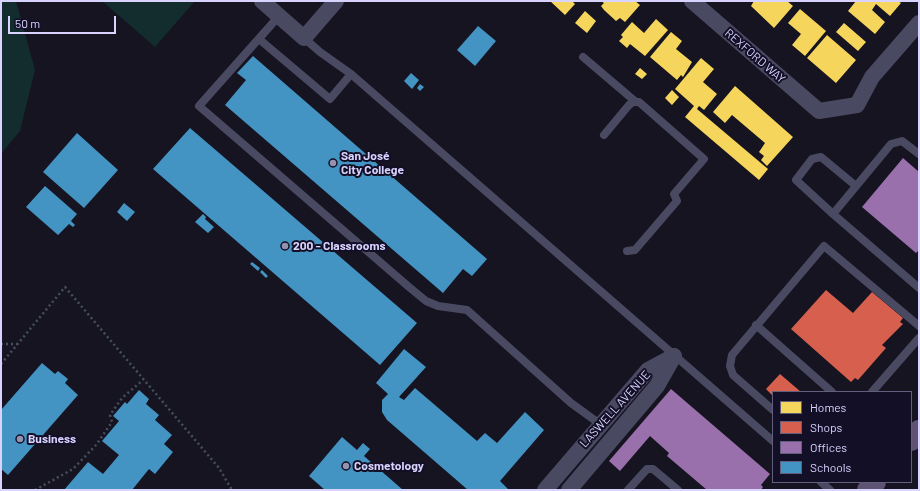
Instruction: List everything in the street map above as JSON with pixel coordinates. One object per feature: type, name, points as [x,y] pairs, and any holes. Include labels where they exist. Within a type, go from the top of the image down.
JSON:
[{"type":"street","points":[[262,1],[304,38],[336,1]]},
{"type":"street","name":"REXFORD WAY","points":[[692,1],[819,111],[857,105],[872,77],[919,23]]},
{"type":"street","name":"LASWELL AVENUE","points":[[544,490],[648,370],[674,356]]},
{"type":"street","name":"LASWELL AVENUE","points":[[569,490],[657,386],[674,356]]},
{"type":"lane","points":[[279,16],[199,106],[426,301],[438,306],[467,310],[572,403],[600,424]]},
{"type":"lane","points":[[304,38],[350,74],[772,440]]},
{"type":"lane","points":[[259,39],[330,99],[350,74]]},
{"type":"lane","points":[[583,57],[636,102],[639,102],[704,159],[674,194],[677,201],[635,250],[627,251]]},
{"type":"lane","points":[[604,135],[629,105],[636,102]]},
{"type":"lane","points":[[833,214],[891,144],[897,141],[902,141],[919,154]]},
{"type":"lane","points":[[856,186],[821,157],[812,159],[796,180],[919,288]]},
{"type":"lane","points":[[772,409],[733,375],[730,366],[732,354],[824,246],[919,326]]},
{"type":"lane","points":[[756,325],[831,391]]},
{"type":"lane","points":[[875,391],[919,338]]},
{"type":"lane","points":[[628,490],[647,469],[653,469],[678,490]]},
{"type":"lane","points":[[822,483],[830,490]]},
{"type":"path","points":[[1,364],[65,287],[219,468],[232,490]]},
{"type":"path","points":[[1,344],[18,344]]},
{"type":"path","points":[[35,490],[73,469],[96,445],[112,422],[110,415],[122,398],[143,380]]},
{"type":"green space","points":[[1,1],[16,1],[35,70],[20,131],[1,154]]},
{"type":"green space","points":[[102,1],[195,1],[155,47]]},
{"type":"building: Homes","points":[[550,1],[572,1],[575,4],[565,15]]},
{"type":"building: Homes","points":[[601,1],[635,1],[640,5],[625,22],[620,18],[616,21],[601,6],[604,3]]},
{"type":"building: Homes","points":[[754,1],[787,1],[793,6],[774,28],[751,6]]},
{"type":"building: Homes","points":[[856,1],[898,1],[901,3],[890,16],[876,4],[872,10],[885,22],[875,34],[848,11]]},
{"type":"building: Homes","points":[[800,9],[826,31],[805,56],[792,45],[801,34],[788,23]]},
{"type":"building: Homes","points":[[585,11],[596,21],[587,33],[575,23]]},
{"type":"building: Homes","points":[[656,19],[668,30],[645,56],[630,44],[627,48],[619,41],[623,37],[621,35],[632,22],[644,33]]},
{"type":"building: Homes","points":[[844,23],[866,42],[858,51],[836,32]]},
{"type":"building: Homes","points":[[671,32],[682,41],[676,49],[692,62],[683,77],[681,75],[677,80],[650,57]]},
{"type":"building: Homes","points":[[827,35],[856,60],[836,83],[807,58]]},
{"type":"building: Homes","points":[[701,58],[714,69],[703,82],[717,94],[704,110],[699,106],[697,109],[768,169],[759,180],[685,117],[694,106],[675,89]]},
{"type":"building: Homes","points":[[640,68],[647,74],[642,79],[635,74]]},
{"type":"building: Homes","points":[[735,86],[793,137],[767,166],[761,160],[764,156],[759,152],[765,143],[732,115],[725,123],[713,112]]},
{"type":"building: Homes","points":[[672,90],[679,97],[672,105],[665,98]]},
{"type":"building: Shops","points":[[826,290],[853,313],[872,292],[903,318],[900,322],[903,324],[882,345],[886,348],[858,380],[855,378],[851,382],[791,329]]},
{"type":"building: Shops","points":[[780,374],[800,391],[772,391],[772,395],[766,389]]},
{"type":"building: Offices","points":[[903,158],[919,172],[919,250],[916,253],[862,207]]},
{"type":"building: Offices","points":[[671,389],[770,474],[761,485],[763,487],[761,490],[707,490],[667,456],[669,453],[650,436],[620,471],[609,461]]},
{"type":"building: Schools","points":[[478,26],[496,41],[475,66],[457,50]]},
{"type":"building: Schools","points":[[253,56],[487,259],[472,276],[463,269],[443,293],[225,105],[246,80],[237,73]]},
{"type":"building: Schools","points":[[411,73],[419,80],[412,89],[404,81]]},
{"type":"building: Schools","points":[[420,84],[424,87],[420,91],[417,88]]},
{"type":"building: Schools","name":"200 - Classrooms","points":[[190,128],[417,323],[380,365],[153,169]]},
{"type":"building: Schools","points":[[77,133],[118,170],[84,208],[43,172]]},
{"type":"building: Schools","points":[[45,186],[77,214],[71,221],[75,225],[73,227],[69,224],[58,235],[26,207]]},
{"type":"building: Schools","points":[[124,203],[135,212],[127,221],[117,212]]},
{"type":"building: Schools","points":[[203,214],[206,217],[205,219],[214,227],[208,233],[195,222]]},
{"type":"building: Schools","points":[[252,262],[260,268],[258,271],[250,264]]},
{"type":"building: Schools","points":[[262,270],[268,276],[266,278],[260,272]]},
{"type":"building: Schools","points":[[404,349],[426,367],[399,397],[404,400],[415,388],[477,441],[485,433],[497,443],[525,412],[544,430],[500,481],[509,490],[468,490],[387,420],[382,412],[382,400],[388,394],[376,383]]},
{"type":"building: Schools","name":"Business","points":[[42,363],[55,374],[58,371],[68,379],[65,383],[78,395],[8,475],[1,469],[1,410]]},
{"type":"building: Schools","points":[[139,390],[149,399],[146,404],[159,415],[155,420],[172,435],[164,444],[173,452],[155,474],[149,469],[132,490],[64,490],[88,462],[103,474],[119,455],[102,441],[119,421],[113,416],[125,402],[127,404]]},
{"type":"building: Schools","name":"Cosmetology","points":[[342,437],[357,450],[363,443],[370,449],[364,456],[403,490],[325,490],[309,476]]},
{"type":"place","name":"San José City College","points":[[333,163]]},
{"type":"place","name":"200 - Classrooms","points":[[285,246]]},
{"type":"place","name":"Business","points":[[20,439]]},
{"type":"place","name":"Cosmetology","points":[[346,466]]}]
